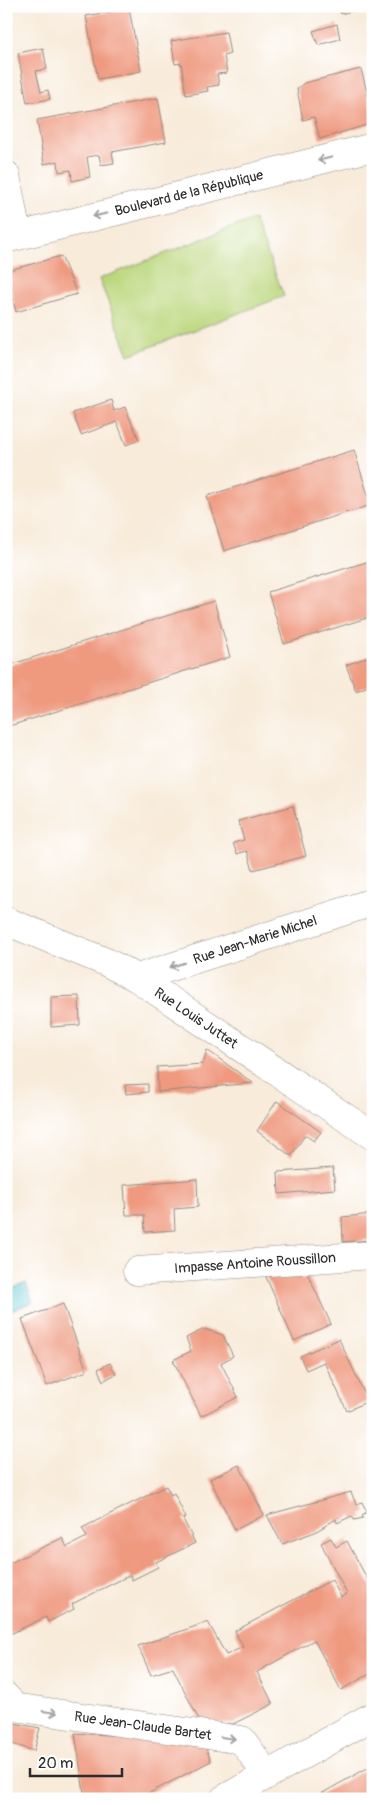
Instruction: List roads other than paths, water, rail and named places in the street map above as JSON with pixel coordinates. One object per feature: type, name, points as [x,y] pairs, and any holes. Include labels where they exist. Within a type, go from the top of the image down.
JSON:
[{"type":"street","name":"Boulevard de la République","points":[[12,238],[373,147]]},
{"type":"street","points":[[6,175],[12,238]]},
{"type":"street","name":"Rue Jean-Marie Michel","points":[[137,978],[373,902]]},
{"type":"street","name":"Rue Louis Juttet","points":[[6,921],[106,962],[137,978],[373,1136]]},
{"type":"street","name":"Impasse Antoine Roussillon","points":[[137,1271],[373,1255]]},
{"type":"street","name":"Rue Jean-Claude Bartet","points":[[6,1697],[14,1707],[242,1740],[267,1775]]},
{"type":"street","points":[[224,1799],[373,1716]]},
{"type":"water","points":[[26,1283],[33,1302],[6,1313],[6,1291]]}]
